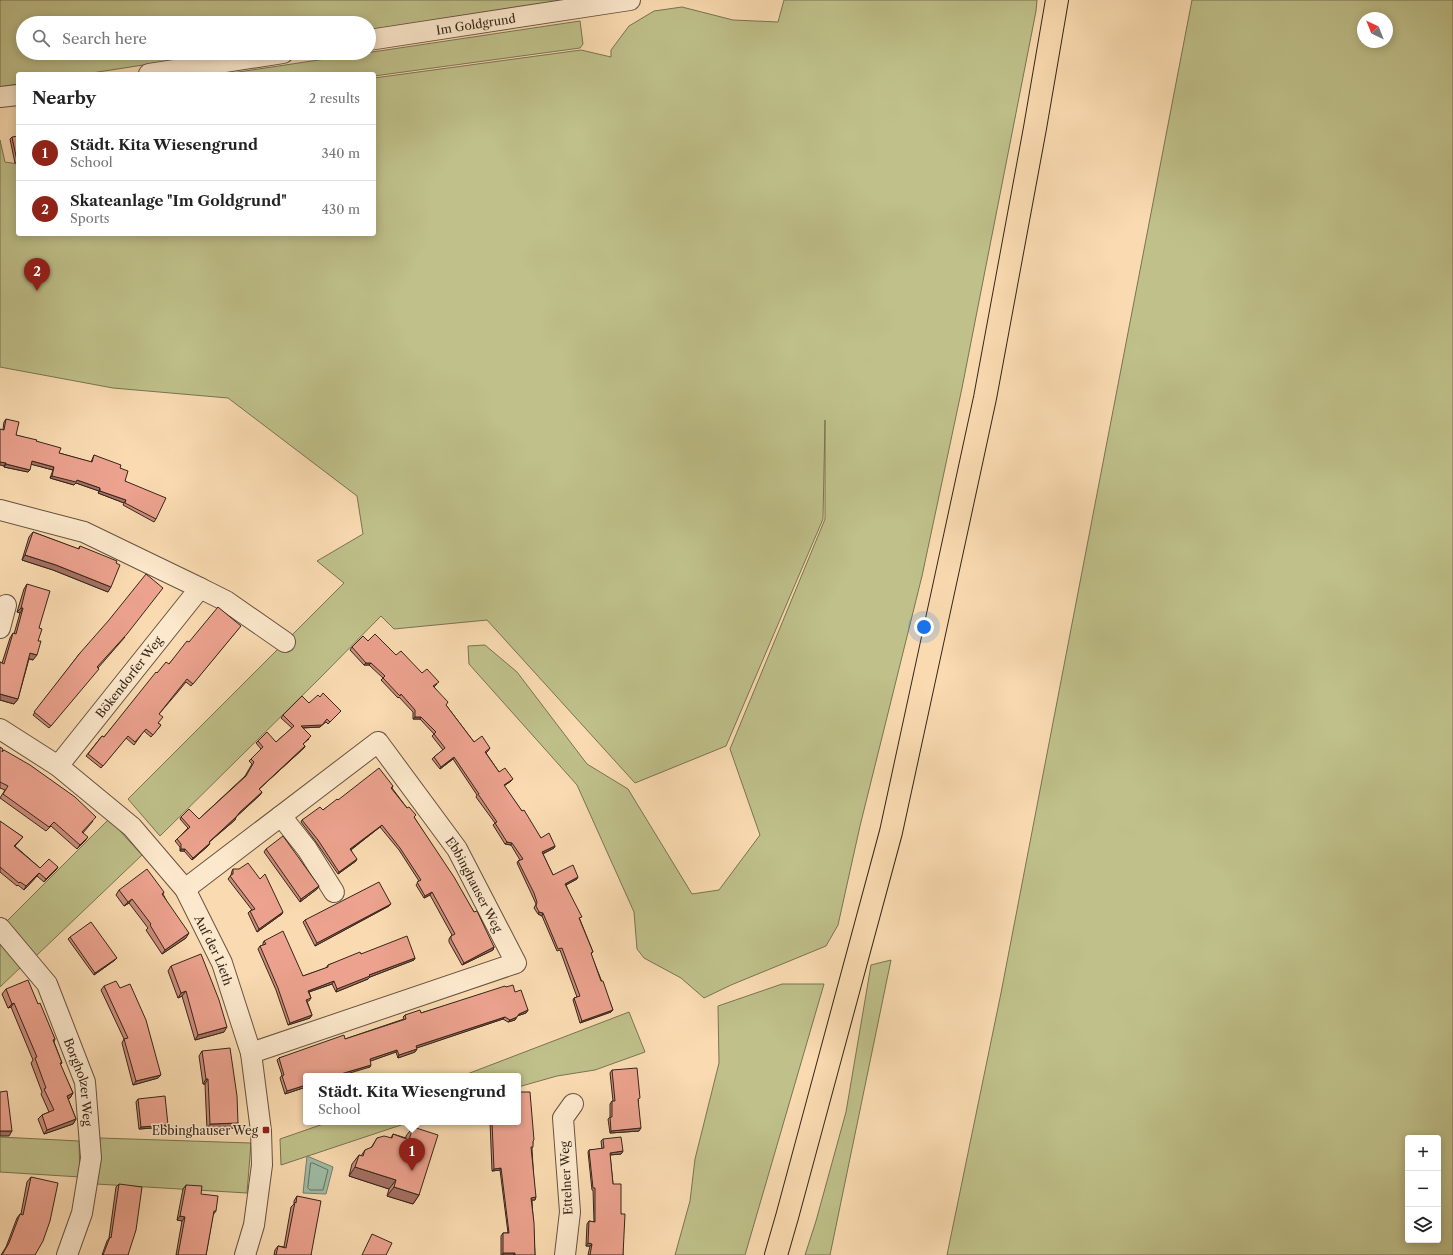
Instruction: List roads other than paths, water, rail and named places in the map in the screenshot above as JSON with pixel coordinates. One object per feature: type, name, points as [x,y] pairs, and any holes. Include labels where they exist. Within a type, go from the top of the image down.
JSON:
[{"type":"highway","points":[[776,1255],[891,832],[985,398],[1035,128],[1056,0]]},
{"type":"street","name":"Im Goldgrund","points":[[376,39],[630,0]]},
{"type":"street","points":[[161,72],[236,60]]},
{"type":"street","points":[[0,510],[84,532],[226,601],[284,642]]},
{"type":"street","name":"Bökendorfer Weg","points":[[58,766],[200,588]]},
{"type":"street","points":[[0,628],[6,605]]},
{"type":"street","name":"Auf der Lieth","points":[[0,729],[58,766],[132,827],[185,889],[222,963],[251,1053],[261,1131],[262,1157],[254,1225],[244,1255]]},
{"type":"street","name":"Ebbinghauser Weg","points":[[185,889],[378,742],[457,849],[516,963],[251,1053]]},
{"type":"street","points":[[280,816],[307,849],[334,892]]},
{"type":"street","name":"Borgholzer Weg","points":[[0,928],[47,984],[85,1082],[91,1158],[82,1213],[66,1255]]},
{"type":"street","name":"Ettelner Weg","points":[[565,1255],[570,1212],[563,1118],[573,1104]]},
{"type":"water","points":[[307,1156],[333,1167],[326,1194],[303,1193]]},
{"type":"place","name":"Skateanlage \"Im Goldgrund\"","points":[[37,291]]},
{"type":"place","name":"Ebbinghauser Weg","points":[[266,1130]]},
{"type":"place","name":"Städt. Kita Wiesengrund","points":[[412,1171]]}]
